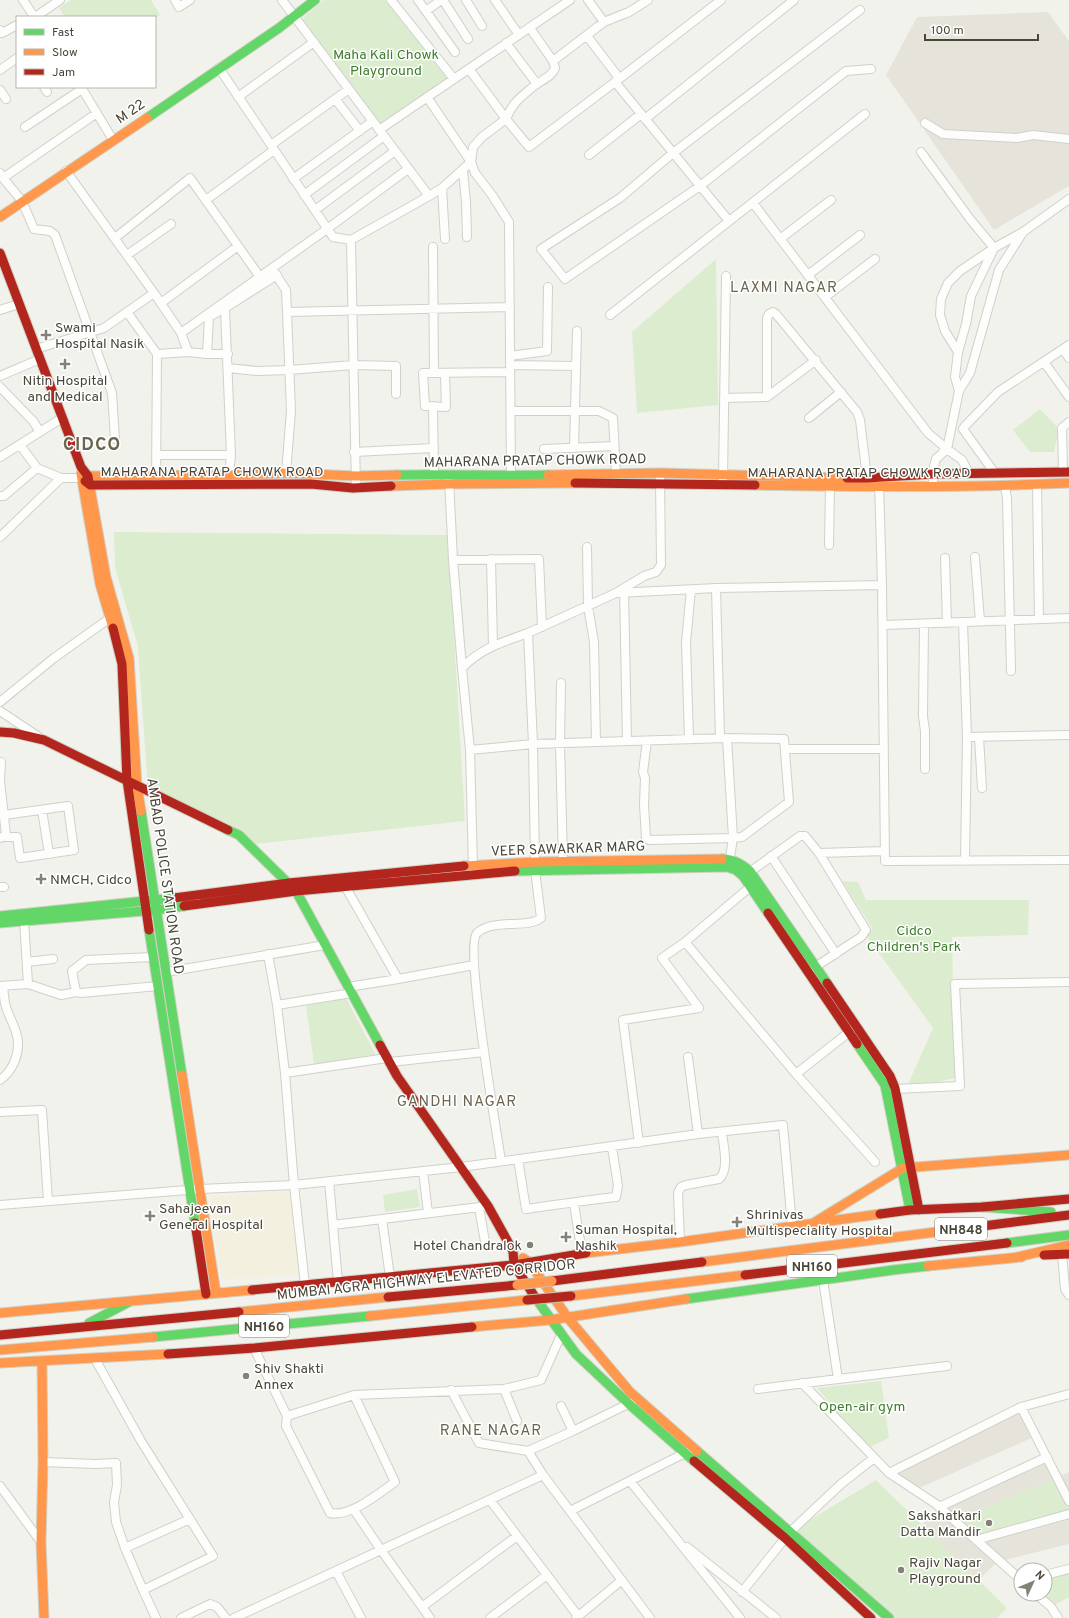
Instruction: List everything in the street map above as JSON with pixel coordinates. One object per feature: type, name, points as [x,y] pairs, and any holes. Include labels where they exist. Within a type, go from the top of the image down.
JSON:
[{"type":"main road","name":"M 22","points":[[0,217],[295,16],[315,0]]},
{"type":"main road","name":"AMBAD POLICE STATION ROAD","points":[[0,253],[86,480],[106,577],[130,658],[137,786],[216,1293]]},
{"type":"main road","name":"MAHARANA PRATAP CHOWK ROAD","points":[[86,480],[157,485],[311,484],[356,488],[449,479],[660,483],[723,479],[879,478],[994,472],[1066,472]]},
{"type":"main road","name":"MAHARANA PRATAP CHOWK ROAD","points":[[86,480],[156,475],[286,473],[356,476],[434,475],[449,479]]},
{"type":"main road","name":"MAHARANA PRATAP CHOWK ROAD","points":[[511,480],[660,473],[830,487],[1005,486],[1069,483]]},
{"type":"main road","name":"AMBAD POLICE STATION ROAD","points":[[86,480],[100,584],[116,636],[122,664],[127,780],[145,906],[206,1294]]},
{"type":"main road","points":[[0,732],[14,733],[44,740],[239,835],[289,883],[296,892],[397,1076],[460,1167],[512,1251],[529,1262],[568,1318],[630,1392],[695,1449],[788,1535],[870,1618]]},
{"type":"main road","name":"VEER SAWARKAR MARG","points":[[535,866],[563,862],[729,863]]},
{"type":"main road","points":[[729,863],[736,870],[746,874],[853,1029],[890,1076],[895,1089],[915,1210]]},
{"type":"main road","name":"VEER SAWARKAR MARG","points":[[156,905],[289,883],[535,866],[729,863]]},
{"type":"main road","name":"VEER SAWARKAR MARG","points":[[0,916],[145,906],[296,892],[473,870]]},
{"type":"main road","points":[[746,874],[750,887],[812,970]]},
{"type":"main road","name":"VEER SAWARKAR MARG","points":[[0,923],[58,913]]},
{"type":"main road","points":[[853,1029],[887,1089],[907,1167]]},
{"type":"main road","points":[[815,1222],[907,1167],[1069,1155]]},
{"type":"main road","points":[[0,1313],[514,1265],[582,1253],[680,1242],[792,1225],[915,1210],[982,1207],[1069,1199]]},
{"type":"main road","points":[[982,1207],[1069,1214]]},
{"type":"main road","name":"MUMBAI AGRA HIGHWAY ELEVATED CORRIDOR","points":[[0,1335],[552,1281],[1069,1214]]},
{"type":"main road","name":"NH160","points":[[0,1350],[184,1334],[571,1296],[1069,1235]]},
{"type":"main road","points":[[1014,1258],[1069,1245]]},
{"type":"main road","points":[[512,1251],[514,1265],[550,1320],[576,1354],[685,1454],[788,1535],[889,1618]]},
{"type":"main road","points":[[0,1363],[95,1359],[254,1348],[550,1320],[711,1295],[893,1270],[1066,1254]]},
{"type":"main road","points":[[81,1327],[129,1302]]},
{"type":"main road","points":[[42,1361],[43,1462],[41,1542],[44,1618]]},
{"type":"street","points":[[23,0],[33,16],[60,0]]},
{"type":"street","points":[[175,0],[179,7],[190,0]]},
{"type":"street","points":[[282,0],[429,196]]},
{"type":"street","points":[[391,0],[454,79]]},
{"type":"street","points":[[418,0],[456,52]]},
{"type":"street","points":[[426,11],[442,0],[468,39]]},
{"type":"street","points":[[466,0],[482,26]]},
{"type":"street","points":[[495,0],[519,35]]},
{"type":"street","points":[[304,195],[427,97],[570,0]]},
{"type":"street","points":[[588,0],[604,22]]},
{"type":"street","points":[[553,61],[604,22],[629,12],[648,0]]},
{"type":"street","points":[[469,69],[529,147],[721,0]]},
{"type":"street","points":[[589,155],[643,116],[794,0]]},
{"type":"street","points":[[860,10],[673,153],[620,198],[540,249],[565,279],[700,186],[846,71],[871,70]]},
{"type":"street","points":[[1,33],[16,26]]},
{"type":"street","points":[[219,68],[333,237],[351,240],[442,188],[471,162],[473,146],[482,137],[506,119],[511,108],[555,70],[553,61],[530,28]]},
{"type":"street","points":[[587,36],[643,116],[729,221]]},
{"type":"street","points":[[238,97],[314,42]]},
{"type":"street","points":[[506,44],[537,84]]},
{"type":"street","points":[[0,70],[16,59]]},
{"type":"street","points":[[25,127],[82,88],[113,140]]},
{"type":"street","points":[[206,200],[272,147],[349,89]]},
{"type":"street","points":[[0,90],[6,100]]},
{"type":"street","points":[[427,97],[509,222],[511,480]]},
{"type":"street","points":[[335,99],[360,131]]},
{"type":"street","points":[[97,113],[2,176],[22,201],[34,229],[50,231],[55,235],[112,393],[115,439]]},
{"type":"street","points":[[610,315],[865,114]]},
{"type":"street","points":[[293,179],[373,121]]},
{"type":"street","points":[[925,123],[943,134],[1017,138],[1033,135],[1069,139]]},
{"type":"street","points":[[314,210],[395,151]]},
{"type":"street","points":[[920,152],[970,219],[994,248]]},
{"type":"street","points":[[206,354],[209,316],[225,308],[274,272],[408,169]]},
{"type":"street","points":[[463,170],[467,237]]},
{"type":"street","points":[[66,171],[181,333],[188,352]]},
{"type":"street","points":[[114,238],[190,178],[260,277]]},
{"type":"street","points":[[442,188],[445,239]]},
{"type":"street","points":[[958,352],[946,331],[940,315],[941,299],[948,283],[960,271],[994,248],[1023,232],[1069,199]]},
{"type":"street","points":[[780,239],[831,200]]},
{"type":"street","points":[[753,203],[928,432],[962,460],[969,473]]},
{"type":"street","points":[[127,255],[170,224]]},
{"type":"street","points":[[933,487],[933,474],[936,459],[947,449],[960,391],[970,373],[999,270],[1023,232]]},
{"type":"street","points":[[808,275],[860,235]]},
{"type":"street","points":[[351,240],[354,452],[356,488]]},
{"type":"street","points":[[161,304],[238,246]]},
{"type":"street","points":[[433,247],[434,373]]},
{"type":"street","points":[[960,391],[955,377],[958,352],[966,324],[971,296],[994,248]]},
{"type":"street","points":[[825,297],[875,259]]},
{"type":"street","points":[[181,333],[260,277],[274,272]]},
{"type":"street","points":[[274,272],[286,290],[290,411],[286,473]]},
{"type":"street","points":[[723,479],[726,276]]},
{"type":"street","points":[[510,356],[547,351],[548,287]]},
{"type":"street","points":[[36,349],[104,328],[154,293]]},
{"type":"street","points":[[0,310],[19,304]]},
{"type":"street","points":[[286,312],[510,307]]},
{"type":"street","points":[[225,308],[228,354],[229,475]]},
{"type":"street","points":[[127,312],[157,354],[157,485]]},
{"type":"street","points":[[767,397],[767,318],[769,314],[773,312],[816,360],[858,412],[867,478]]},
{"type":"street","points":[[574,448],[577,331]]},
{"type":"street","points":[[994,472],[963,429],[998,392],[1066,347],[1069,358]]},
{"type":"street","points":[[157,354],[188,352],[228,354]]},
{"type":"street","points":[[0,376],[40,359]]},
{"type":"street","points":[[724,398],[767,397],[816,360]]},
{"type":"street","points":[[1044,362],[1069,397]]},
{"type":"street","points":[[228,368],[257,371],[353,365],[396,366],[396,394]]},
{"type":"street","points":[[446,374],[446,406],[425,406],[423,373],[446,374],[576,366]]},
{"type":"street","points":[[0,387],[29,417],[40,432]]},
{"type":"street","points":[[809,418],[841,392]]},
{"type":"street","points":[[433,406],[434,475]]},
{"type":"street","points":[[511,411],[599,411],[613,418],[616,474]]},
{"type":"street","points":[[1,455],[20,445],[62,418]]},
{"type":"street","points":[[1062,428],[1069,422]]},
{"type":"street","points":[[1062,428],[1069,445]]},
{"type":"street","points":[[1062,428],[1066,472]]},
{"type":"street","points":[[20,445],[37,468],[61,478],[86,480]]},
{"type":"street","points":[[544,449],[614,446]]},
{"type":"street","points":[[354,452],[434,448]]},
{"type":"street","points":[[157,455],[230,455]]},
{"type":"street","points":[[0,496],[4,496],[37,468]]},
{"type":"street","points":[[462,668],[469,660],[484,649],[542,627],[621,591],[644,576],[656,572],[661,565],[660,473]]},
{"type":"street","points":[[0,537],[61,478]]},
{"type":"street","points":[[879,478],[883,625],[885,861],[1069,860]]},
{"type":"street","points":[[449,479],[453,560],[470,750],[473,870]]},
{"type":"street","points":[[1037,484],[1040,619]]},
{"type":"street","points":[[1005,486],[1007,498],[1011,671]]},
{"type":"street","points":[[829,545],[830,487]]},
{"type":"street","points":[[586,547],[588,606],[594,642],[596,742]]},
{"type":"street","points":[[975,557],[980,621]]},
{"type":"street","points":[[945,558],[947,623]]},
{"type":"street","points":[[491,559],[493,646]]},
{"type":"street","points":[[453,560],[538,559],[542,627]]},
{"type":"street","points":[[621,591],[882,585]]},
{"type":"street","points":[[716,588],[723,738],[733,838],[729,863]]},
{"type":"street","points":[[689,739],[686,642],[691,590]]},
{"type":"street","points":[[621,591],[627,741]]},
{"type":"street","points":[[0,702],[54,658],[110,618]]},
{"type":"street","points":[[883,625],[1069,618]]},
{"type":"street","points":[[963,622],[967,738],[965,861]]},
{"type":"street","points":[[924,624],[923,716],[925,731],[925,769]]},
{"type":"street","points":[[501,1161],[484,1052],[474,965],[474,939],[478,932],[492,926],[530,922],[541,918],[535,866],[533,744],[528,633]]},
{"type":"street","points":[[561,683],[560,744],[563,862]]},
{"type":"street","points":[[0,711],[44,740]]},
{"type":"street","points":[[967,738],[1069,736]]},
{"type":"street","points":[[978,737],[982,788]]},
{"type":"street","points":[[470,750],[533,744],[723,738],[784,739],[789,802],[742,837],[649,840],[646,838],[644,805],[645,778],[643,772],[647,741]]},
{"type":"street","points":[[785,749],[884,749]]},
{"type":"street","points":[[1,762],[0,781],[6,835],[2,838]]},
{"type":"street","points":[[2,838],[17,837],[20,858],[74,850],[68,806],[4,815]]},
{"type":"street","points":[[42,810],[49,854]]},
{"type":"street","points":[[746,874],[800,836],[805,836],[819,853],[866,928],[863,935],[812,970]]},
{"type":"street","points":[[819,853],[885,851]]},
{"type":"street","points":[[771,856],[836,954]]},
{"type":"street","points":[[345,886],[398,979]]},
{"type":"street","points":[[639,1143],[623,1020],[699,1008],[662,958],[685,942],[750,887]]},
{"type":"street","points":[[24,920],[28,984]]},
{"type":"street","points":[[685,942],[796,1074],[875,1162]]},
{"type":"street","points":[[166,972],[325,945]]},
{"type":"street","points":[[268,954],[277,1005],[285,1073],[294,1185],[305,1285]]},
{"type":"street","points":[[76,992],[72,971],[86,960],[153,957]]},
{"type":"street","points":[[27,962],[53,959]]},
{"type":"street","points":[[277,1005],[398,979],[474,965]]},
{"type":"street","points":[[895,1089],[960,1086],[955,984],[1069,982]]},
{"type":"street","points":[[0,1080],[12,1069],[18,1046],[17,1037],[6,1007],[1,986],[28,984],[61,995],[76,992],[81,993],[158,986]]},
{"type":"street","points":[[796,1074],[853,1029]]},
{"type":"street","points":[[285,1073],[388,1060],[484,1052]]},
{"type":"street","points":[[688,1057],[698,1134]]},
{"type":"street","points":[[0,1112],[42,1110],[48,1201]]},
{"type":"street","points":[[0,1205],[200,1189],[294,1185],[460,1167],[698,1134],[783,1125],[792,1225]]},
{"type":"street","points":[[680,1242],[678,1193],[681,1188],[686,1185],[719,1179],[723,1175],[725,1161],[722,1132]]},
{"type":"street","points":[[518,1159],[526,1209],[574,1204],[583,1201],[616,1197],[618,1186],[612,1147]]},
{"type":"street","points":[[423,1171],[428,1213]]},
{"type":"street","points":[[328,1181],[338,1282]]},
{"type":"street","points":[[574,1204],[582,1253]]},
{"type":"street","points":[[332,1225],[483,1206],[485,1242]]},
{"type":"street","points":[[382,1219],[390,1277]]},
{"type":"street","points":[[1066,1254],[1065,1289],[1069,1295]]},
{"type":"street","points":[[824,1280],[838,1379]]},
{"type":"street","points":[[287,1416],[354,1395],[504,1389],[541,1380],[561,1335]]},
{"type":"street","points":[[254,1348],[287,1416],[286,1426],[330,1513],[335,1514],[354,1510],[395,1482],[354,1395]]},
{"type":"street","points":[[95,1359],[141,1441],[213,1556],[143,1590]]},
{"type":"street","points":[[758,1388],[947,1366]]},
{"type":"street","points":[[802,1383],[889,1473],[939,1507],[1013,1573]]},
{"type":"street","points":[[504,1389],[518,1421]]},
{"type":"street","points":[[451,1390],[480,1444],[528,1451],[573,1432],[638,1399]]},
{"type":"street","points":[[889,1473],[1021,1407],[1069,1394]]},
{"type":"street","points":[[561,1406],[573,1432]]},
{"type":"street","points":[[1021,1407],[1069,1501]]},
{"type":"street","points":[[570,1511],[695,1449]]},
{"type":"street","points":[[528,1451],[543,1475],[650,1618]]},
{"type":"street","points":[[939,1507],[1047,1457]]},
{"type":"street","points":[[742,1592],[788,1535],[841,1484],[874,1458]]},
{"type":"street","points":[[43,1462],[95,1464],[116,1463],[117,1485],[114,1502],[116,1522],[125,1548],[156,1618]]},
{"type":"street","points":[[234,1618],[543,1475]]},
{"type":"street","points":[[630,1481],[740,1618]]},
{"type":"street","points":[[0,1486],[41,1542]]},
{"type":"street","points":[[490,1500],[577,1617],[622,1580]]},
{"type":"street","points":[[354,1510],[430,1618]]},
{"type":"street","points":[[976,1540],[1069,1514]]},
{"type":"street","points":[[125,1548],[190,1519]]},
{"type":"street","points":[[422,1606],[517,1536]]},
{"type":"street","points":[[675,1538],[776,1618]]},
{"type":"street","points":[[1053,1573],[1069,1570]]},
{"type":"street","points":[[336,1571],[360,1618]]},
{"type":"street","points":[[490,1618],[547,1575]]},
{"type":"street","points":[[1045,1602],[1058,1618]]},
{"type":"street","points":[[181,1618],[210,1604],[217,1607],[226,1618]]},
{"type":"shaded area","points":[[1048,12],[1069,41],[1069,186],[994,230],[886,75],[917,17]]},
{"type":"shaded area","points":[[291,1191],[304,1274],[222,1280],[210,1196]]},
{"type":"shaded area","points":[[1021,1407],[1036,1436],[915,1490],[889,1473]]},
{"type":"shaded area","points":[[1047,1457],[1057,1477],[1069,1472],[1069,1544],[997,1562],[976,1583],[920,1527],[939,1507]]},
{"type":"green space","points":[[71,0],[151,0],[160,15],[156,17],[156,16],[64,16],[59,8]]},
{"type":"green space","name":"Maha Kali Chowk Playground","points":[[324,0],[385,0],[449,80],[381,125],[302,19]]},
{"type":"green space","points":[[716,259],[718,405],[637,413],[632,332]]},
{"type":"green space","points":[[1040,409],[1059,429],[1054,452],[1030,452],[1013,430]]},
{"type":"green space","points":[[114,532],[448,535],[465,821],[255,844],[240,829],[148,790],[138,647],[115,567]]},
{"type":"green space","name":"Cidco Children's Park","points":[[842,881],[858,882],[866,900],[1029,900],[1028,935],[952,937],[955,1078],[906,1089],[933,1028],[865,934],[873,929]]},
{"type":"green space","points":[[346,998],[376,1055],[314,1064],[306,1006]]},
{"type":"green space","points":[[417,1189],[420,1207],[385,1212],[383,1195]]},
{"type":"green space","name":"Open-air gym","points":[[881,1381],[889,1438],[868,1448],[817,1388]]},
{"type":"green space","points":[[1057,1477],[1069,1501],[1069,1514],[976,1540],[955,1521]]},
{"type":"green space","name":"Rajiv Nagar Playground","points":[[876,1480],[1007,1608],[997,1618],[889,1618],[790,1532]]},
{"type":"green space","points":[[1069,1569],[1069,1597],[1051,1607],[1045,1602],[1053,1602],[1053,1573]]},
{"type":"traffic: fast","points":[[147,118],[279,28],[315,0]]},
{"type":"traffic: fast","points":[[397,475],[548,475]]},
{"type":"traffic: fast","points":[[141,811],[182,1075]]},
{"type":"traffic: fast","points":[[228,830],[239,835],[296,891],[380,1045]]},
{"type":"traffic: fast","points":[[722,859],[737,862],[750,871],[827,983]]},
{"type":"traffic: fast","points":[[515,871],[727,867],[736,870],[743,876],[768,913]]},
{"type":"traffic: fast","points":[[0,916],[174,898]]},
{"type":"traffic: fast","points":[[0,923],[156,910],[184,906]]},
{"type":"traffic: fast","points":[[149,930],[195,1223]]},
{"type":"traffic: fast","points":[[857,1044],[885,1085],[910,1210]]},
{"type":"traffic: fast","points":[[982,1207],[1051,1212]]},
{"type":"traffic: fast","points":[[1007,1243],[1069,1235]]},
{"type":"traffic: fast","points":[[686,1299],[928,1266]]},
{"type":"traffic: fast","points":[[537,1300],[576,1354],[629,1404],[694,1461]]},
{"type":"traffic: fast","points":[[89,1323],[129,1302]]},
{"type":"traffic: fast","points":[[153,1337],[370,1316]]},
{"type":"traffic: fast","points":[[697,1451],[889,1618]]},
{"type":"traffic: slow","points":[[0,217],[147,118]]},
{"type":"traffic: slow","points":[[82,478],[88,476],[286,473],[356,476],[397,475]]},
{"type":"traffic: slow","points":[[548,475],[660,473],[847,478]]},
{"type":"traffic: slow","points":[[81,474],[100,584],[113,628]]},
{"type":"traffic: slow","points":[[89,482],[106,577],[129,658],[137,786],[141,811]]},
{"type":"traffic: slow","points":[[391,486],[575,483]]},
{"type":"traffic: slow","points":[[755,485],[912,487],[1069,483]]},
{"type":"traffic: slow","points":[[464,866],[535,862],[722,859]]},
{"type":"traffic: slow","points":[[182,1075],[216,1293]]},
{"type":"traffic: slow","points":[[815,1222],[903,1168],[1069,1155]]},
{"type":"traffic: slow","points":[[586,1253],[680,1242],[880,1214]]},
{"type":"traffic: slow","points":[[702,1262],[944,1231]]},
{"type":"traffic: slow","points":[[1013,1258],[1069,1245]]},
{"type":"traffic: slow","points":[[928,1266],[1022,1257]]},
{"type":"traffic: slow","points":[[523,1258],[529,1262],[568,1318],[630,1392],[697,1451]]},
{"type":"traffic: slow","points":[[571,1296],[745,1275]]},
{"type":"traffic: slow","points":[[517,1285],[552,1281]]},
{"type":"traffic: slow","points":[[0,1313],[252,1290]]},
{"type":"traffic: slow","points":[[239,1312],[388,1297]]},
{"type":"traffic: slow","points":[[472,1327],[550,1320],[686,1299]]},
{"type":"traffic: slow","points":[[370,1316],[527,1300]]},
{"type":"traffic: slow","points":[[0,1350],[153,1337]]},
{"type":"traffic: slow","points":[[0,1363],[168,1354]]},
{"type":"traffic: slow","points":[[42,1361],[43,1462],[41,1542],[44,1618]]},
{"type":"traffic: jam","points":[[0,253],[81,467],[88,476],[89,482]]},
{"type":"traffic: jam","points":[[847,478],[933,474],[1069,472]]},
{"type":"traffic: jam","points":[[85,481],[90,485],[311,484],[353,488],[391,486]]},
{"type":"traffic: jam","points":[[575,483],[755,485]]},
{"type":"traffic: jam","points":[[113,628],[122,664],[127,780],[149,930]]},
{"type":"traffic: jam","points":[[0,732],[14,733],[44,740],[228,830]]},
{"type":"traffic: jam","points":[[174,898],[289,883],[464,866]]},
{"type":"traffic: jam","points":[[184,906],[296,891],[515,871]]},
{"type":"traffic: jam","points":[[768,913],[857,1044]]},
{"type":"traffic: jam","points":[[827,983],[890,1076],[895,1088],[919,1210]]},
{"type":"traffic: jam","points":[[380,1045],[397,1076],[488,1206],[513,1251],[514,1265],[537,1300]]},
{"type":"traffic: jam","points":[[880,1214],[910,1210],[982,1207],[1069,1199]]},
{"type":"traffic: jam","points":[[944,1231],[1069,1215]]},
{"type":"traffic: jam","points":[[195,1223],[206,1294]]},
{"type":"traffic: jam","points":[[745,1275],[1007,1243]]},
{"type":"traffic: jam","points":[[252,1290],[514,1265],[586,1253]]},
{"type":"traffic: jam","points":[[1044,1255],[1069,1254]]},
{"type":"traffic: jam","points":[[552,1281],[702,1262]]},
{"type":"traffic: jam","points":[[388,1297],[517,1285]]},
{"type":"traffic: jam","points":[[527,1300],[571,1296]]},
{"type":"traffic: jam","points":[[0,1335],[239,1312]]},
{"type":"traffic: jam","points":[[168,1354],[254,1348],[472,1327]]},
{"type":"traffic: jam","points":[[694,1461],[785,1538],[871,1618]]},
{"type":"place","name":"Swami Hospital Nasik","points":[[46,335]]},
{"type":"place","name":"Nitin Hospital and Medical","points":[[65,364]]},
{"type":"place","name":"NMCH, Cidco","points":[[41,879]]},
{"type":"place","name":"Sahajeevan General Hospital","points":[[150,1216]]},
{"type":"place","name":"Shrinivas Multispeciality Hospital","points":[[737,1222]]},
{"type":"place","name":"Suman Hospital, Nashik","points":[[566,1237]]},
{"type":"place","name":"Hotel Chandralok","points":[[530,1245]]},
{"type":"place","name":"Shiv Shakti Annex","points":[[246,1376]]},
{"type":"place","name":"Sakshatkari Datta Mandir","points":[[989,1523]]},
{"type":"place","name":"Rajiv Nagar Playground","points":[[901,1570]]},
{"type":"district","name":"LAXMI NAGAR","points":[[784,287]]},
{"type":"district","name":"CIDCO","points":[[92,444]]},
{"type":"district","name":"GANDHI NAGAR","points":[[457,1101]]},
{"type":"district","name":"RANE NAGAR","points":[[491,1430]]}]
